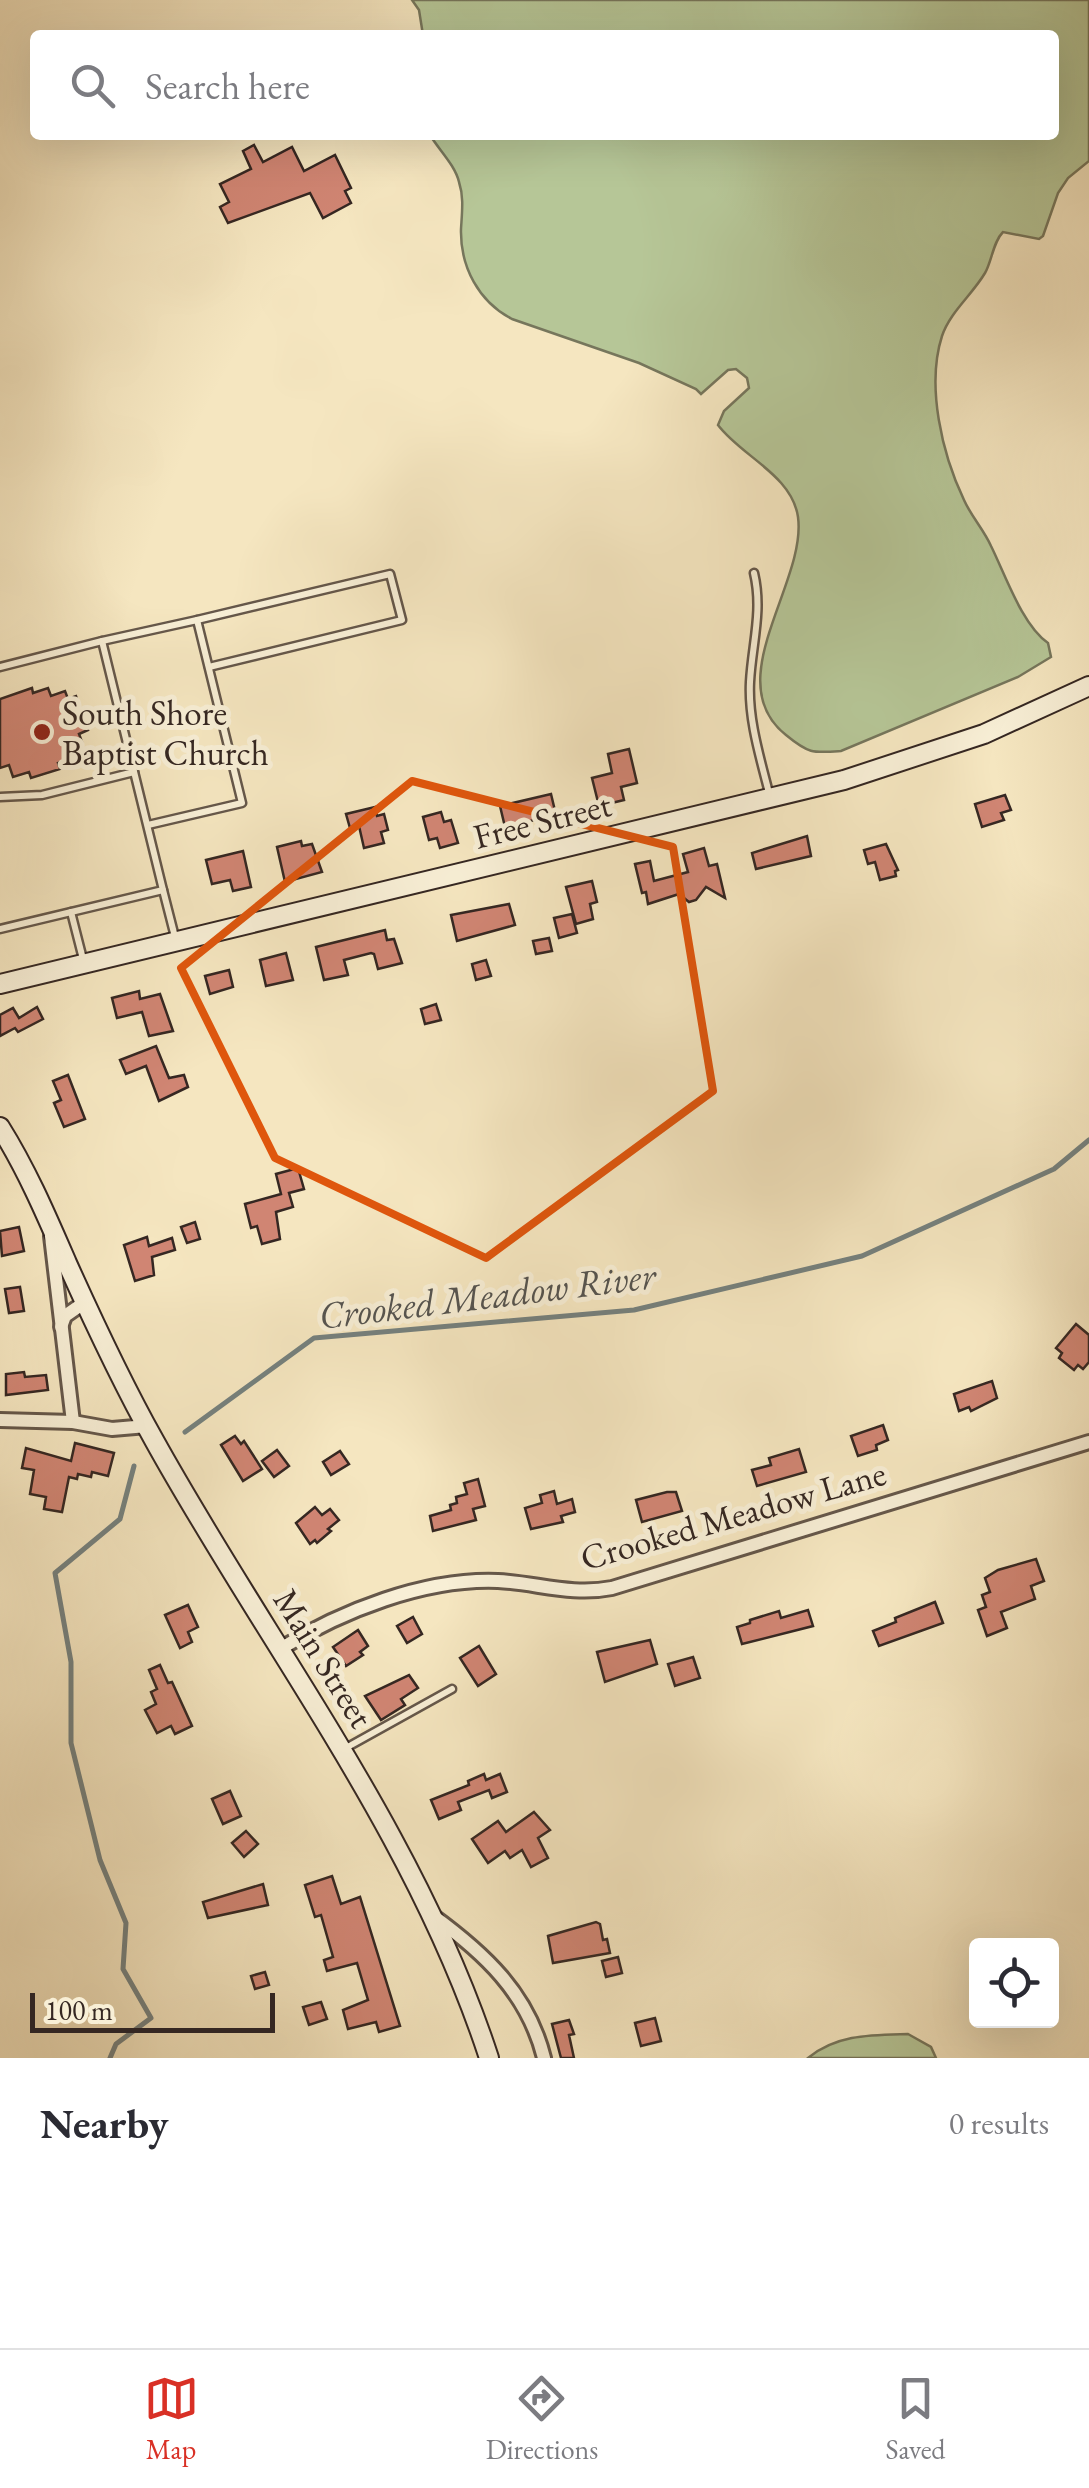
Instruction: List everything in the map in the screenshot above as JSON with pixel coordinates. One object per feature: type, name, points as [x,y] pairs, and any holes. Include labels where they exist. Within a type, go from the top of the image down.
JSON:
[{"type":"street","name":"Free Street","points":[[0,984],[844,780],[942,750],[1089,686]]},
{"type":"street","name":"Main Street","points":[[0,1127],[146,1426],[397,1842],[432,1914],[489,2058]]},
{"type":"street","name":"Main Street","points":[[50,1223],[73,1422]]},
{"type":"street","points":[[62,1327],[65,1316],[86,1302]]},
{"type":"street","points":[[0,1420],[73,1422],[112,1429],[146,1426]]},
{"type":"street","name":"Crooked Meadow Lane","points":[[280,1648],[348,1611],[457,1584],[518,1582],[589,1592],[612,1588],[1089,1442]]},
{"type":"street","points":[[432,1914],[479,1949],[508,1982],[531,2017],[544,2058]]},
{"type":"lane","points":[[754,573],[759,617],[750,711],[770,798]]},
{"type":"lane","points":[[0,667],[390,574],[402,620],[208,667]]},
{"type":"lane","points":[[148,825],[242,803],[197,620]]},
{"type":"lane","points":[[102,642],[176,942]]},
{"type":"lane","points":[[0,797],[42,795],[134,772]]},
{"type":"lane","points":[[0,929],[163,890]]},
{"type":"lane","points":[[71,912],[84,964]]},
{"type":"lane","points":[[343,1749],[452,1689]]},
{"type":"highlighted area","points":[[412,781],[673,847],[713,1091],[486,1258],[275,1158],[181,968]]},
{"type":"green space","points":[[412,0],[1089,0],[1089,161],[1068,178],[1058,193],[1043,236],[1039,239],[1003,232],[985,273],[946,327],[937,356],[939,420],[956,482],[1022,612],[1048,643],[1051,657],[1018,677],[841,751],[812,751],[786,735],[767,713],[760,687],[762,660],[797,543],[798,517],[786,489],[718,425],[724,411],[749,388],[747,378],[736,369],[728,370],[701,394],[639,363],[500,312],[481,293],[468,270],[462,243],[459,182],[433,140],[1059,140],[1059,30],[422,30],[419,10]]},
{"type":"green space","points":[[908,2034],[931,2047],[936,2058],[808,2058],[843,2040]]},
{"type":"building","points":[[254,145],[263,162],[292,147],[304,171],[335,155],[351,188],[345,191],[351,203],[323,218],[310,193],[228,223],[220,207],[229,202],[220,184],[251,169],[243,151]]},
{"type":"building","name":"South Shore Baptist Church","points":[[32,688],[33,693],[48,688],[51,696],[65,691],[68,699],[76,696],[88,730],[79,734],[82,742],[69,746],[73,757],[58,763],[60,769],[31,778],[29,772],[13,777],[9,765],[0,768],[0,699]]},
{"type":"building","points":[[629,749],[637,783],[621,787],[624,800],[599,806],[592,778],[612,773],[608,754]]},
{"type":"building","points":[[551,794],[556,815],[505,827],[500,806]]},
{"type":"building","points":[[1005,795],[1011,810],[1001,813],[1004,820],[982,827],[975,804]]},
{"type":"building","points":[[375,807],[377,816],[384,814],[388,830],[381,832],[384,843],[364,848],[359,826],[350,828],[346,814]]},
{"type":"building","points":[[441,812],[444,822],[451,820],[458,843],[440,848],[437,838],[429,840],[423,817]]},
{"type":"building","points":[[807,836],[811,856],[756,869],[752,853]]},
{"type":"building","points":[[301,841],[302,846],[312,844],[322,872],[285,882],[277,847]]},
{"type":"building","points":[[886,844],[898,870],[896,876],[880,880],[875,862],[868,864],[864,850]]},
{"type":"building","points":[[704,848],[709,866],[717,864],[725,898],[706,887],[696,900],[689,902],[679,894],[648,904],[635,864],[650,861],[654,881],[688,872],[683,854]]},
{"type":"building","points":[[243,851],[251,887],[233,891],[230,880],[212,884],[206,860]]},
{"type":"building","points":[[592,881],[597,902],[590,904],[593,919],[576,924],[566,887]]},
{"type":"building","points":[[509,904],[515,925],[457,941],[451,915]]},
{"type":"building","points":[[572,914],[577,933],[559,938],[554,918]]},
{"type":"building","points":[[385,930],[387,940],[394,939],[402,963],[378,969],[371,953],[344,960],[348,975],[324,980],[316,947]]},
{"type":"building","points":[[549,938],[552,951],[536,954],[533,941]]},
{"type":"building","points":[[286,953],[293,980],[266,986],[260,960]]},
{"type":"building","points":[[486,960],[491,976],[476,980],[472,964]]},
{"type":"building","points":[[229,970],[233,987],[210,994],[205,976]]},
{"type":"building","points":[[139,991],[140,999],[160,994],[173,1031],[149,1036],[142,1012],[117,1018],[112,998]]},
{"type":"building","points":[[436,1004],[441,1020],[425,1024],[421,1009]]},
{"type":"building","points":[[37,1007],[43,1019],[0,1036],[0,1015],[13,1008],[19,1018]]},
{"type":"building","points":[[156,1046],[169,1078],[184,1075],[188,1087],[159,1101],[146,1066],[126,1074],[120,1060]]},
{"type":"building","points":[[68,1075],[85,1119],[64,1127],[54,1103],[61,1100],[53,1081]]},
{"type":"building","points":[[298,1168],[304,1189],[289,1193],[293,1207],[276,1212],[280,1239],[262,1244],[257,1226],[251,1228],[245,1204],[281,1194],[276,1174]]},
{"type":"building","points":[[195,1222],[200,1239],[187,1243],[181,1227]]},
{"type":"building","points":[[19,1227],[24,1251],[2,1256],[0,1231]]},
{"type":"building","points":[[147,1237],[149,1246],[172,1238],[175,1250],[152,1257],[154,1275],[135,1281],[124,1245]]},
{"type":"building","points":[[20,1287],[24,1311],[9,1313],[5,1289]]},
{"type":"building","points":[[1076,1324],[1089,1335],[1089,1362],[1083,1369],[1078,1365],[1074,1370],[1059,1358],[1062,1353],[1056,1348]]},
{"type":"building","points":[[24,1372],[25,1377],[46,1375],[48,1390],[6,1395],[6,1374]]},
{"type":"building","points":[[992,1381],[997,1398],[971,1411],[969,1407],[959,1411],[954,1394]]},
{"type":"building","points":[[883,1425],[888,1440],[876,1445],[877,1450],[858,1456],[851,1436]]},
{"type":"building","points":[[235,1436],[241,1444],[244,1441],[262,1469],[243,1481],[221,1445]]},
{"type":"building","points":[[75,1443],[114,1453],[108,1476],[92,1472],[91,1477],[69,1477],[62,1512],[44,1509],[46,1497],[30,1494],[34,1470],[22,1468],[26,1448],[71,1461]]},
{"type":"building","points":[[799,1449],[806,1472],[757,1486],[752,1470],[771,1465],[769,1458]]},
{"type":"building","points":[[277,1450],[289,1466],[274,1477],[262,1461]]},
{"type":"building","points":[[340,1451],[349,1464],[331,1475],[323,1462]]},
{"type":"building","points":[[478,1479],[485,1506],[473,1509],[476,1520],[433,1531],[430,1516],[451,1510],[450,1505],[457,1503],[456,1497],[467,1494],[464,1483]]},
{"type":"building","points":[[554,1491],[557,1504],[572,1499],[575,1512],[561,1516],[563,1522],[531,1529],[525,1508],[542,1503],[540,1495]]},
{"type":"building","points":[[676,1492],[682,1511],[642,1522],[636,1500]]},
{"type":"building","points":[[315,1507],[322,1515],[330,1509],[339,1520],[317,1543],[315,1540],[310,1544],[296,1523]]},
{"type":"building","points":[[1036,1559],[1044,1581],[1031,1586],[1035,1599],[1001,1612],[1007,1628],[987,1636],[978,1610],[986,1607],[982,1595],[990,1592],[985,1578]]},
{"type":"building","points":[[935,1602],[943,1623],[879,1646],[873,1631]]},
{"type":"building","points":[[188,1605],[198,1627],[188,1632],[192,1642],[180,1648],[165,1615]]},
{"type":"building","points":[[808,1610],[813,1626],[742,1644],[737,1627],[750,1620],[779,1611],[781,1618]]},
{"type":"building","points":[[413,1617],[422,1634],[407,1643],[397,1626]]},
{"type":"building","points":[[358,1630],[368,1646],[360,1652],[363,1655],[346,1666],[333,1647]]},
{"type":"building","points":[[650,1640],[657,1664],[605,1682],[597,1652]]},
{"type":"building","points":[[479,1646],[496,1674],[478,1686],[460,1658]]},
{"type":"building","points":[[693,1657],[700,1678],[675,1686],[668,1664]]},
{"type":"building","points":[[160,1665],[192,1726],[175,1734],[171,1726],[157,1733],[145,1710],[156,1704],[151,1692],[157,1689],[149,1670]]},
{"type":"building","points":[[409,1675],[418,1688],[401,1699],[405,1705],[381,1720],[365,1696]]},
{"type":"building","points":[[484,1774],[486,1780],[500,1774],[507,1792],[492,1798],[489,1790],[458,1802],[461,1810],[439,1819],[431,1800],[469,1785],[468,1781]]},
{"type":"building","points":[[230,1791],[241,1816],[223,1824],[212,1799]]},
{"type":"building","points":[[534,1812],[550,1830],[538,1838],[548,1858],[531,1867],[522,1850],[510,1858],[505,1851],[488,1863],[472,1839],[498,1821],[506,1832]]},
{"type":"building","points":[[246,1831],[258,1844],[244,1857],[232,1843]]},
{"type":"building","points":[[332,1876],[341,1904],[360,1897],[400,2026],[379,2032],[376,2022],[348,2029],[343,2010],[368,2000],[357,1963],[327,1971],[324,1960],[333,1957],[321,1915],[315,1917],[305,1885]]},
{"type":"building","points":[[263,1884],[268,1905],[208,1918],[203,1902]]},
{"type":"building","points":[[600,1924],[603,1940],[607,1939],[610,1953],[553,1963],[548,1936]]},
{"type":"building","points":[[618,1957],[622,1973],[606,1977],[602,1961]]},
{"type":"building","points":[[265,1972],[269,1985],[255,1989],[251,1976]]},
{"type":"building","points":[[321,2002],[327,2019],[309,2025],[303,2007]]},
{"type":"building","points":[[655,2018],[661,2041],[641,2046],[635,2023]]},
{"type":"building","points":[[569,2020],[574,2034],[569,2035],[574,2058],[561,2058],[552,2024]]},
{"type":"waterway","name":"Crooked Meadow River","points":[[185,1432],[314,1338],[634,1310],[862,1256],[1054,1169],[1089,1140]]},
{"type":"waterway","name":"Crooked Meadow River","points":[[110,2058],[116,2044],[151,2018],[123,1969],[126,1923],[100,1860],[71,1743],[71,1662],[55,1573],[120,1519],[134,1466]]},
{"type":"place","name":"South Shore Baptist Church","points":[[42,732]]}]
